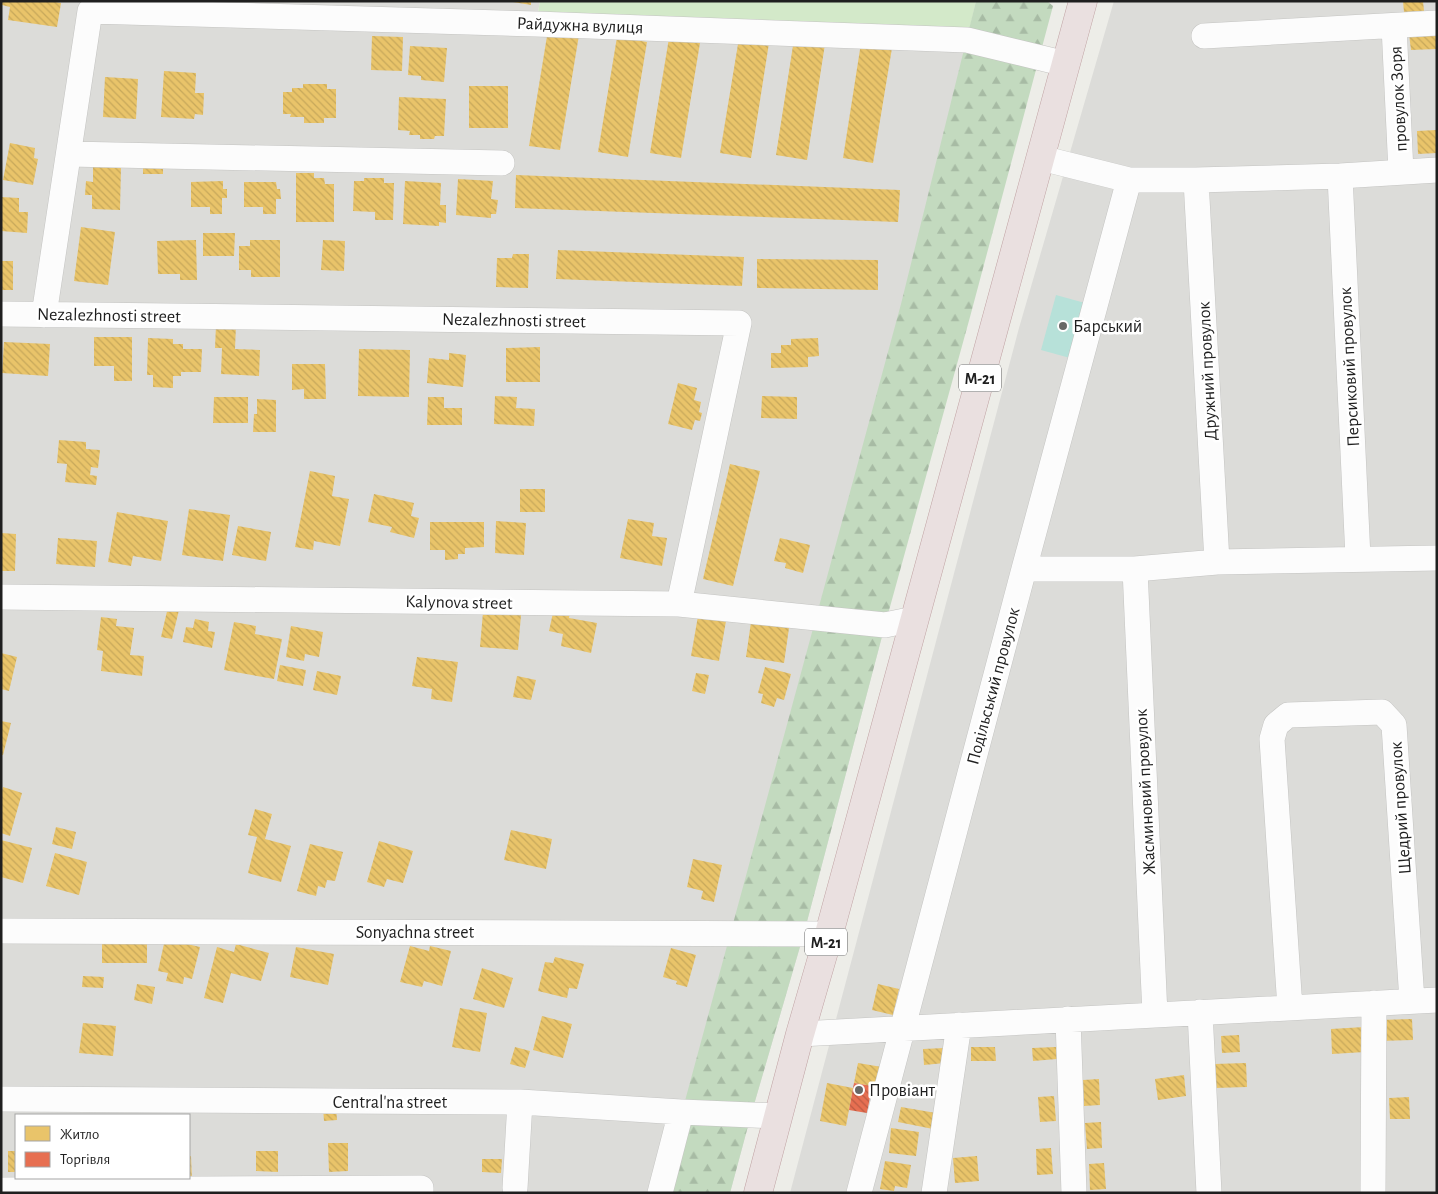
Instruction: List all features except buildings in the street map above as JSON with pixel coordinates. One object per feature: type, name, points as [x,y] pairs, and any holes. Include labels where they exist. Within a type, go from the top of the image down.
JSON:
[{"type":"highway","name":"М-21","points":[[758,1193],[1083,1]]},
{"type":"street","name":"Райдужна вулиця","points":[[69,154],[90,11],[526,23],[967,40],[1066,64]]},
{"type":"street","points":[[1204,36],[1437,23]]},
{"type":"street","name":"провулок Зоря","points":[[1394,26],[1401,172]]},
{"type":"street","points":[[44,315],[69,154],[502,164]]},
{"type":"street","points":[[1041,158],[1128,180],[1340,176],[1437,170]]},
{"type":"street","name":"Персиковий провулок","points":[[1340,176],[1358,558]]},
{"type":"street","name":"Подільський провулок","points":[[859,1193],[1128,180]]},
{"type":"street","name":"Дружний провулок","points":[[1196,180],[1217,562]]},
{"type":"street","name":"Nezalezhnosti street","points":[[1,314],[739,323],[679,604]]},
{"type":"street","points":[[1024,569],[1135,568],[1217,562],[1358,558],[1437,558]]},
{"type":"street","name":"Жасминовий провулок","points":[[1135,568],[1155,1015]]},
{"type":"street","name":"Kalynova street","points":[[1,597],[679,604],[885,625],[914,620]]},
{"type":"street","name":"Щедрий провулок","points":[[1290,1008],[1272,739],[1276,725],[1288,715],[1382,712],[1394,726],[1412,1001]]},
{"type":"street","name":"Sonyachna street","points":[[1,931],[829,934]]},
{"type":"street","points":[[800,1034],[1437,1000]]},
{"type":"street","points":[[1373,1193],[1374,1004]]},
{"type":"street","points":[[1200,1012],[1209,1193]]},
{"type":"street","points":[[1068,1020],[1074,1193]]},
{"type":"street","points":[[934,1193],[959,1025]]},
{"type":"street","name":"Central'na street","points":[[1,1099],[520,1102],[779,1116]]},
{"type":"street","points":[[515,1188],[520,1102]]},
{"type":"street","points":[[660,1193],[681,1112]]},
{"type":"street","points":[[1,1190],[421,1190]]},
{"type":"shaded area","points":[[1,1],[540,1],[536,23],[967,40],[885,625],[804,933],[730,1193],[1,1193]]},
{"type":"shaded area","points":[[1114,1],[1437,1],[1437,1193],[790,1193],[1019,328]]},
{"type":"shaded area","name":"Барський","points":[[1056,295],[1085,303],[1070,358],[1041,350]]},
{"type":"green space","points":[[540,1],[976,1],[967,40],[536,24]]},
{"type":"green space","points":[[976,1],[1047,1],[1053,6],[885,625],[804,933],[730,1193],[660,1193],[901,304]]},
{"type":"place","name":"Барський","points":[[1063,326]]},
{"type":"place","name":"Провіант","points":[[859,1090]]}]
